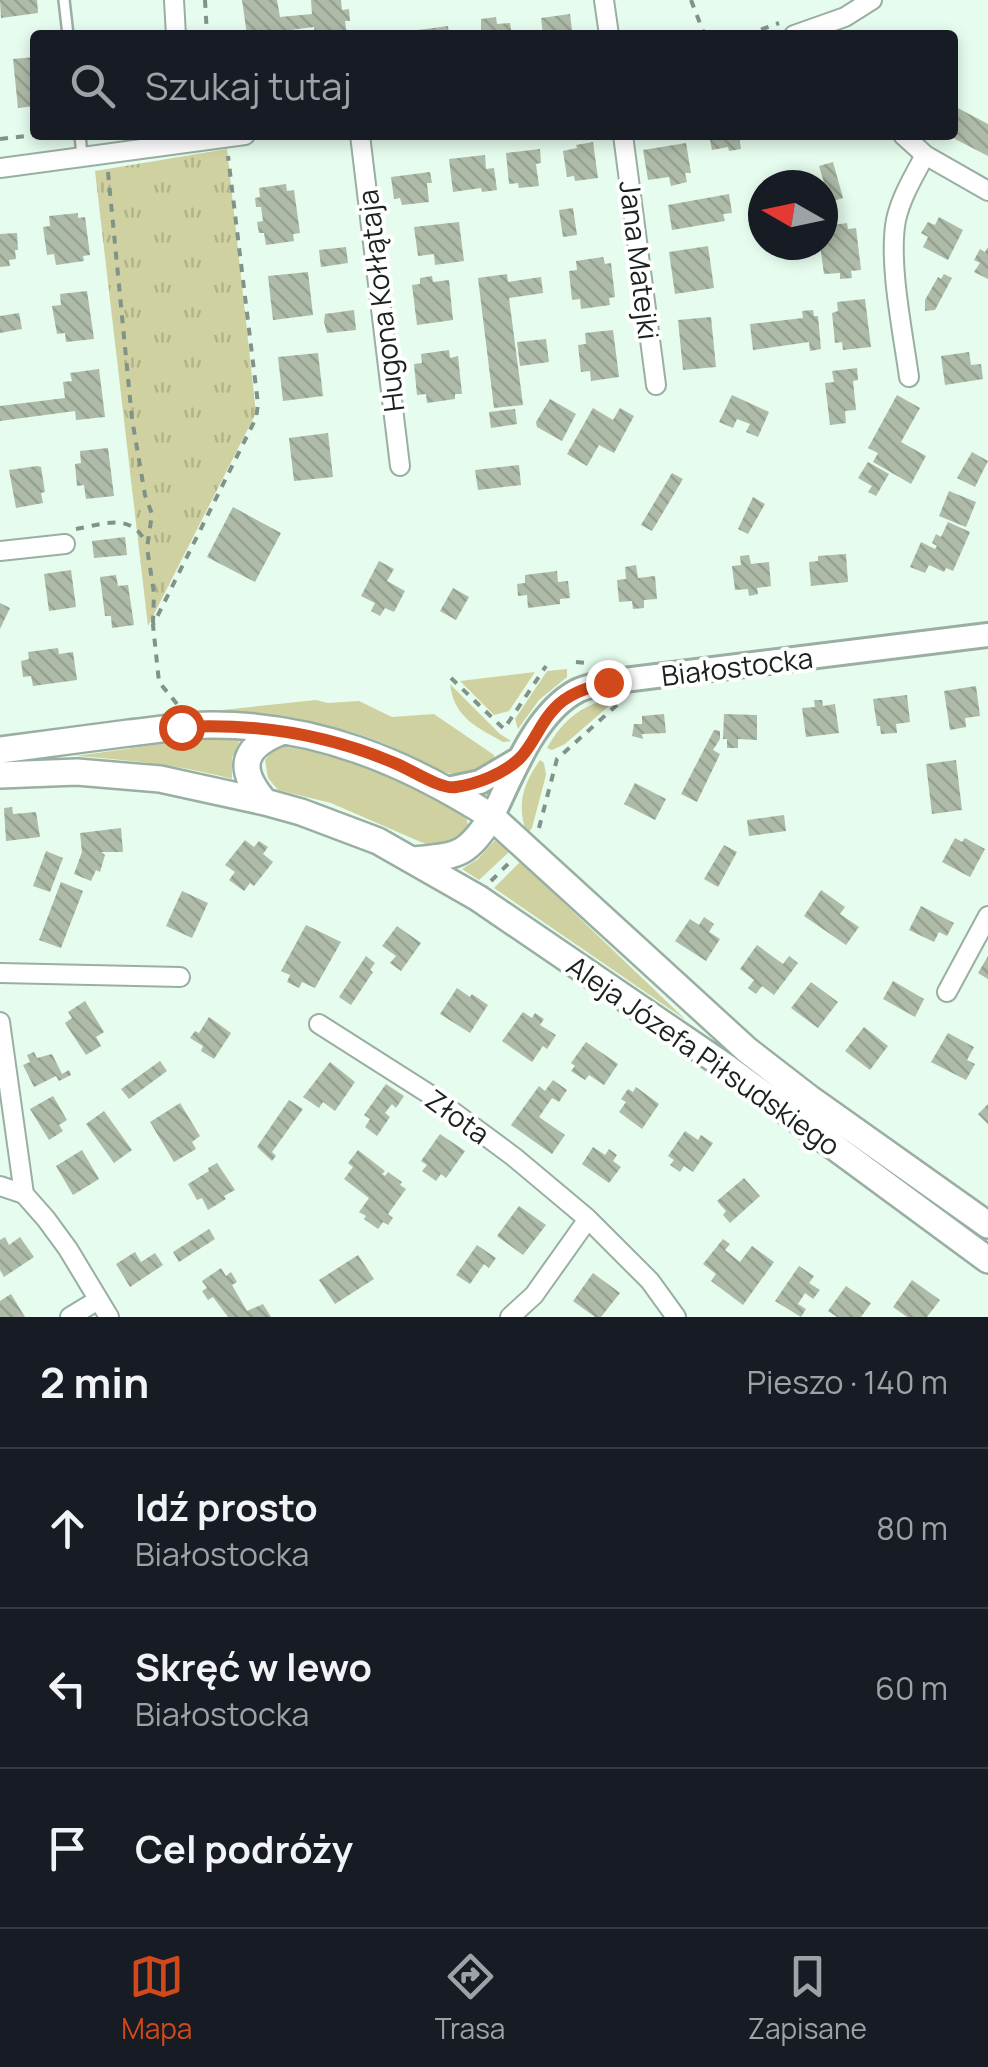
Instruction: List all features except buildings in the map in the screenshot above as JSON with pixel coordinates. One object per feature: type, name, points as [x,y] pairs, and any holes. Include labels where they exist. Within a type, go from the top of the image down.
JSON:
[{"type":"main road","points":[[0,750],[181,727],[248,726],[365,751],[448,789]]},
{"type":"main road","points":[[265,802],[253,788],[247,762],[258,743],[284,731]]},
{"type":"main road","points":[[0,775],[78,772],[160,780],[265,802],[353,831],[414,860],[449,856],[467,848],[492,817]]},
{"type":"main road","name":"Aleja Józefa Piłsudskiego","points":[[448,789],[492,817],[746,1050],[988,1225]]},
{"type":"main road","name":"Aleja Józefa Piłsudskiego","points":[[414,860],[478,898],[726,1067],[988,1260]]},
{"type":"street","points":[[174,0],[176,30]]},
{"type":"street","points":[[604,0],[608,30]]},
{"type":"street","points":[[807,30],[845,16],[872,0]]},
{"type":"street","points":[[845,16],[852,30]]},
{"type":"street","points":[[0,168],[175,140]]},
{"type":"street","name":"Hugona Kołłątaja","points":[[361,140],[400,466]]},
{"type":"street","name":"Jana Matejki","points":[[624,140],[656,385]]},
{"type":"street","points":[[908,140],[925,156],[988,191]]},
{"type":"street","points":[[909,377],[893,249],[896,218],[906,189],[925,156]]},
{"type":"street","points":[[0,551],[65,544]]},
{"type":"street","name":"Białostocka","points":[[492,817],[520,759],[555,707],[579,690],[608,682],[988,635]]},
{"type":"street","name":"Białostocka","points":[[448,789],[480,782],[520,759]]},
{"type":"street","points":[[947,992],[988,916]]},
{"type":"street","points":[[0,973],[180,977]]},
{"type":"street","points":[[0,1022],[24,1194],[68,1249],[109,1317]]},
{"type":"street","name":"Złota","points":[[319,1024],[429,1094],[514,1157],[588,1219],[650,1281],[676,1317]]},
{"type":"street","points":[[0,1186],[24,1194]]},
{"type":"street","points":[[510,1317],[534,1295],[588,1219]]},
{"type":"street","points":[[70,1317],[98,1300]]},
{"type":"lane","points":[[64,0],[67,30]]},
{"type":"lane","points":[[80,140],[82,156]]},
{"type":"path","points":[[205,0],[208,30]]},
{"type":"path","points":[[691,0],[702,30]]},
{"type":"path","points":[[0,139],[30,136]]},
{"type":"path","points":[[153,624],[256,418],[258,404],[226,140]]},
{"type":"path","points":[[106,152],[132,419],[152,514],[148,548],[159,682],[177,704]]},
{"type":"path","points":[[65,544],[71,529],[114,523],[130,524],[141,531],[148,548]]},
{"type":"path","points":[[451,678],[504,730],[546,666]]},
{"type":"path","points":[[539,835],[557,760]]},
{"type":"path","points":[[487,885],[516,856]]},
{"type":"green space","points":[[227,149],[256,413],[148,626],[95,171]]},
{"type":"green space","points":[[567,669],[567,677],[539,700],[518,729],[515,719],[547,671]]},
{"type":"green space","points":[[535,672],[509,711],[494,715],[460,681]]},
{"type":"green space","points":[[450,684],[511,741],[503,742],[468,720],[456,705]]},
{"type":"green space","points":[[618,698],[565,744],[552,750],[547,748],[576,713],[595,703]]},
{"type":"green space","points":[[316,700],[359,701],[392,717],[434,714],[494,755],[495,761],[476,772],[453,774],[383,743],[338,729],[293,720],[201,717],[194,713]]},
{"type":"green space","points":[[241,738],[232,758],[232,779],[155,764],[76,756],[183,741]]},
{"type":"green space","points":[[280,746],[352,763],[418,789],[463,813],[468,822],[467,832],[463,838],[437,847],[331,803],[278,790],[268,778],[265,760]]},
{"type":"green space","points":[[540,760],[546,775],[527,834],[523,795]]},
{"type":"green space","points":[[496,839],[509,852],[479,880],[462,869],[478,859]]},
{"type":"green space","points":[[521,862],[686,1020],[494,888]]},
{"type":"route","points":[[181,727],[248,726],[307,736],[365,751],[448,789],[480,782],[520,759],[555,707],[579,690],[608,682]]}]
